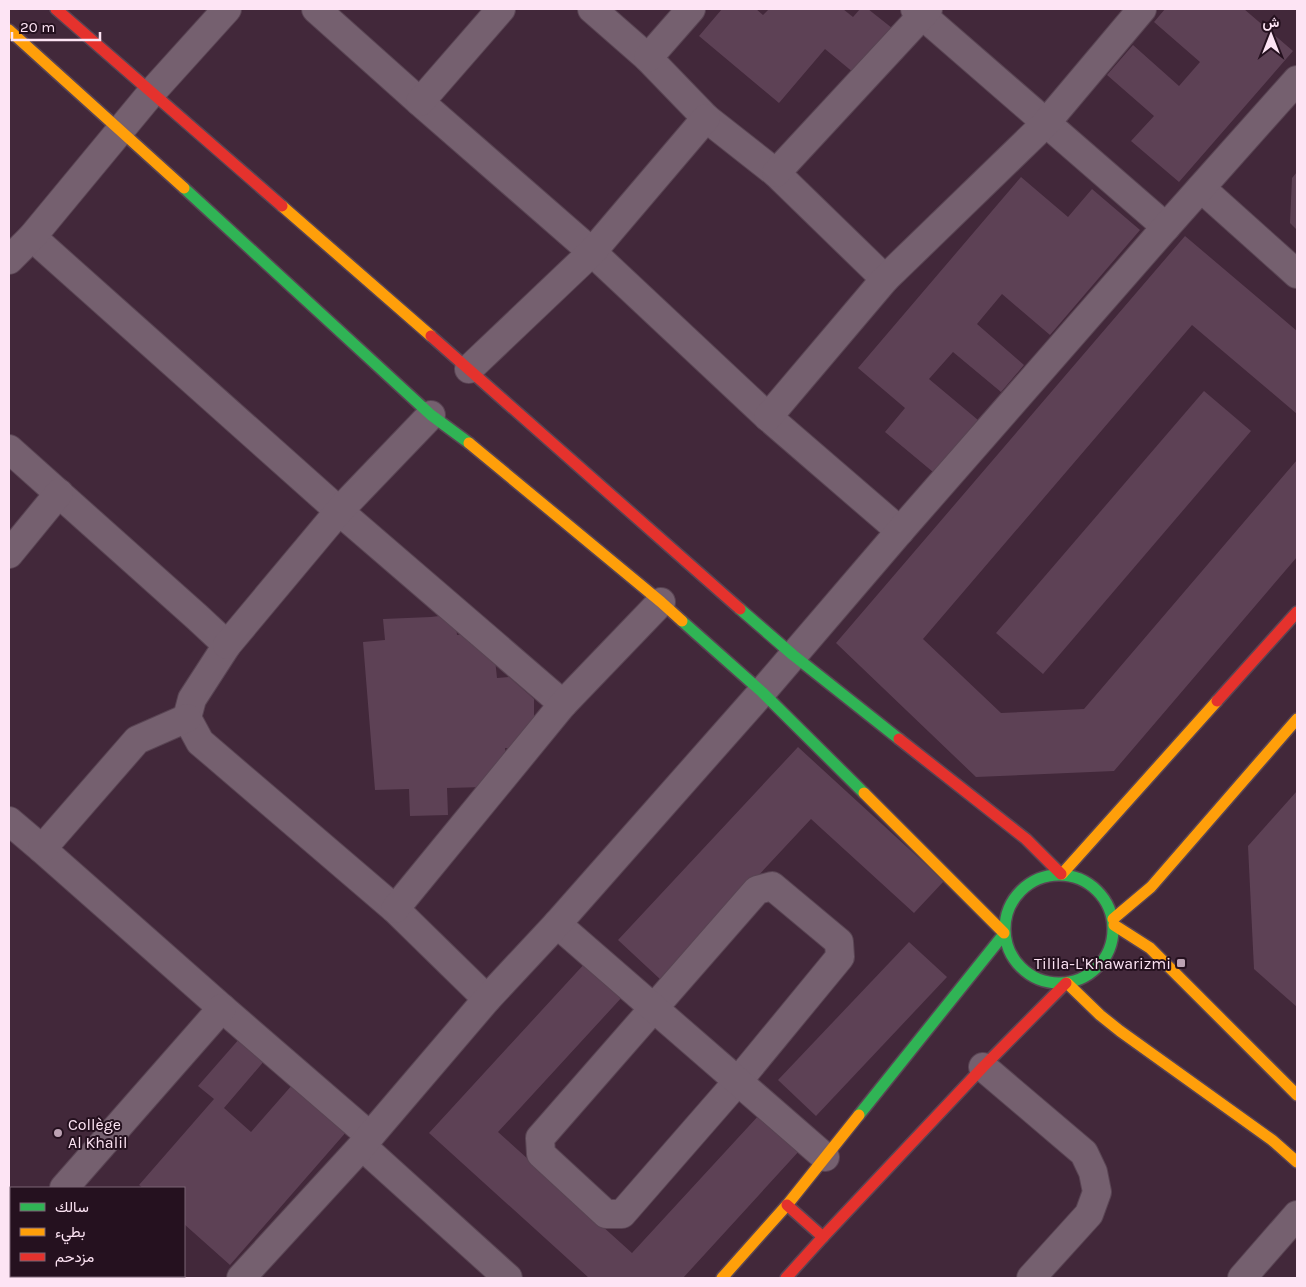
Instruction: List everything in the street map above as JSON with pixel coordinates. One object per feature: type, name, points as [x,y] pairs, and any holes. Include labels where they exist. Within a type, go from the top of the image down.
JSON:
[{"type":"street","points":[[56,9],[469,369],[793,655],[1026,839],[1062,874]]},
{"type":"street","points":[[9,260],[32,237],[152,92],[227,9]]},
{"type":"street","points":[[316,9],[592,252],[768,417],[900,531]]},
{"type":"street","points":[[420,102],[500,9]]},
{"type":"street","points":[[592,9],[648,58],[706,118],[776,173],[885,279]]},
{"type":"street","points":[[648,58],[691,9]]},
{"type":"street","points":[[768,417],[885,279],[1046,123],[1142,9]]},
{"type":"street","points":[[776,173],[922,11],[1046,123],[1166,227]]},
{"type":"street","points":[[9,30],[121,130],[431,415],[460,436],[661,602],[762,692],[1004,934]]},
{"type":"street","points":[[241,1278],[366,1141],[487,999],[557,924],[762,692],[900,531],[1297,80]]},
{"type":"street","points":[[469,369],[592,252],[706,118]]},
{"type":"street","points":[[1201,188],[1297,274]]},
{"type":"street","points":[[32,237],[339,511],[563,704]]},
{"type":"street","points":[[431,415],[339,511],[227,645],[192,699],[187,718],[200,742],[395,910],[487,999]]},
{"type":"street","points":[[9,448],[227,645]]},
{"type":"street","points":[[9,554],[59,493]]},
{"type":"street","points":[[395,910],[563,704],[661,602]]},
{"type":"street","points":[[1062,874],[1297,612]]},
{"type":"street","points":[[42,848],[137,740],[187,718]]},
{"type":"street","points":[[1113,922],[1151,886],[1297,719]]},
{"type":"street","points":[[9,821],[222,1008],[366,1141],[508,1278]]},
{"type":"street","points":[[1062,874],[1074,876],[1095,888],[1109,908],[1113,922],[1113,938],[1109,951],[1102,962],[1081,979],[1067,982],[1048,982],[1032,976],[1018,966],[1009,951],[1004,934],[1005,918],[1010,904],[1019,891],[1031,882],[1046,876],[1062,874]]},
{"type":"street","points":[[772,886],[839,942],[840,957],[738,1082],[622,1214],[606,1214],[541,1154],[540,1138],[654,1008],[757,890],[772,886]]},
{"type":"street","points":[[1113,922],[1150,948],[1297,1095]]},
{"type":"street","points":[[557,924],[826,1158]]},
{"type":"street","points":[[722,1278],[826,1158],[1004,934]]},
{"type":"street","points":[[786,1278],[983,1067],[1067,982]]},
{"type":"street","points":[[1067,982],[1100,1015],[1120,1031],[1272,1140],[1297,1162]]},
{"type":"street","points":[[65,1187],[222,1008]]},
{"type":"street","points":[[983,1067],[1084,1153],[1093,1172],[1098,1192],[1089,1214],[1031,1278]]},
{"type":"street","points":[[787,1205],[823,1237]]},
{"type":"street","points":[[1242,1278],[1297,1215]]},
{"type":"building","points":[[722,9],[756,9],[763,15],[769,9],[843,9],[853,17],[860,9],[868,9],[892,28],[854,73],[825,49],[779,103],[699,36]]},
{"type":"building","points":[[1165,9],[1244,9],[1293,51],[1179,182],[1131,141],[1154,116],[1107,75],[1133,45],[1179,86],[1200,62],[1154,22]]},
{"type":"building","points":[[1297,172],[1297,230],[1290,223],[1292,178]]},
{"type":"building","points":[[1021,177],[1068,217],[1092,189],[1140,230],[1050,335],[1002,294],[977,324],[1024,365],[1001,392],[953,352],[929,379],[978,420],[933,472],[885,432],[905,408],[858,368]]},
{"type":"building","points":[[1185,236],[1297,331],[1297,414],[1192,325],[923,639],[1001,713],[1084,709],[1297,460],[1297,557],[1114,771],[976,777],[836,643]]},
{"type":"building","points":[[1204,391],[1251,431],[1043,674],[996,633]]},
{"type":"building","points":[[455,614],[457,635],[472,633],[495,659],[497,678],[509,677],[534,699],[534,727],[521,749],[505,748],[507,764],[484,787],[447,788],[448,815],[410,816],[409,789],[375,790],[363,642],[385,640],[383,619]]},
{"type":"building","points":[[798,747],[944,881],[914,913],[811,819],[661,980],[618,940]]},
{"type":"building","points":[[1297,791],[1297,1007],[1254,969],[1248,846]]},
{"type":"building","points":[[909,942],[947,977],[816,1116],[778,1080]]},
{"type":"building","points":[[587,961],[624,995],[498,1132],[632,1253],[760,1114],[800,1150],[683,1278],[589,1278],[429,1133]]},
{"type":"building","points":[[240,1038],[265,1060],[224,1108],[251,1132],[293,1084],[347,1131],[230,1265],[185,1225],[185,1187],[142,1187],[139,1185],[214,1099],[198,1086]]},
{"type":"building","points":[[185,1276],[188,1278],[126,1277]]},
{"type":"traffic: fast","points":[[184,188],[431,415],[469,443]]},
{"type":"traffic: fast","points":[[740,609],[793,655],[899,739]]},
{"type":"traffic: fast","points":[[682,621],[762,692],[864,793]]},
{"type":"traffic: fast","points":[[1059,875],[1080,879],[1097,891],[1109,908],[1113,929],[1109,950],[1097,967],[1080,979],[1059,983],[1038,979],[1021,967],[1009,950],[1005,929],[1009,908],[1021,891],[1038,879],[1059,875]]},
{"type":"traffic: fast","points":[[859,1115],[1004,934]]},
{"type":"traffic: slow","points":[[9,30],[184,188]]},
{"type":"traffic: slow","points":[[282,206],[431,336]]},
{"type":"traffic: slow","points":[[469,443],[682,621]]},
{"type":"traffic: slow","points":[[1062,874],[1217,701]]},
{"type":"traffic: slow","points":[[1113,919],[1151,887],[1297,719]]},
{"type":"traffic: slow","points":[[864,793],[1004,933]]},
{"type":"traffic: slow","points":[[1114,925],[1150,948],[1297,1095]]},
{"type":"traffic: slow","points":[[1067,983],[1100,1015],[1120,1031],[1272,1140],[1297,1162]]},
{"type":"traffic: slow","points":[[722,1278],[787,1205],[859,1115]]},
{"type":"traffic: jam","points":[[56,9],[282,206]]},
{"type":"traffic: jam","points":[[431,336],[740,609]]},
{"type":"traffic: jam","points":[[1217,701],[1297,612]]},
{"type":"traffic: jam","points":[[899,739],[1026,839],[1061,874]]},
{"type":"traffic: jam","points":[[786,1278],[983,1067],[1066,983]]},
{"type":"traffic: jam","points":[[787,1205],[823,1237]]},
{"type":"place","name":"Tilila-L'Khawarizmi","points":[[1181,963]]},
{"type":"place","name":"Collège Al Khalil","points":[[58,1133]]}]
